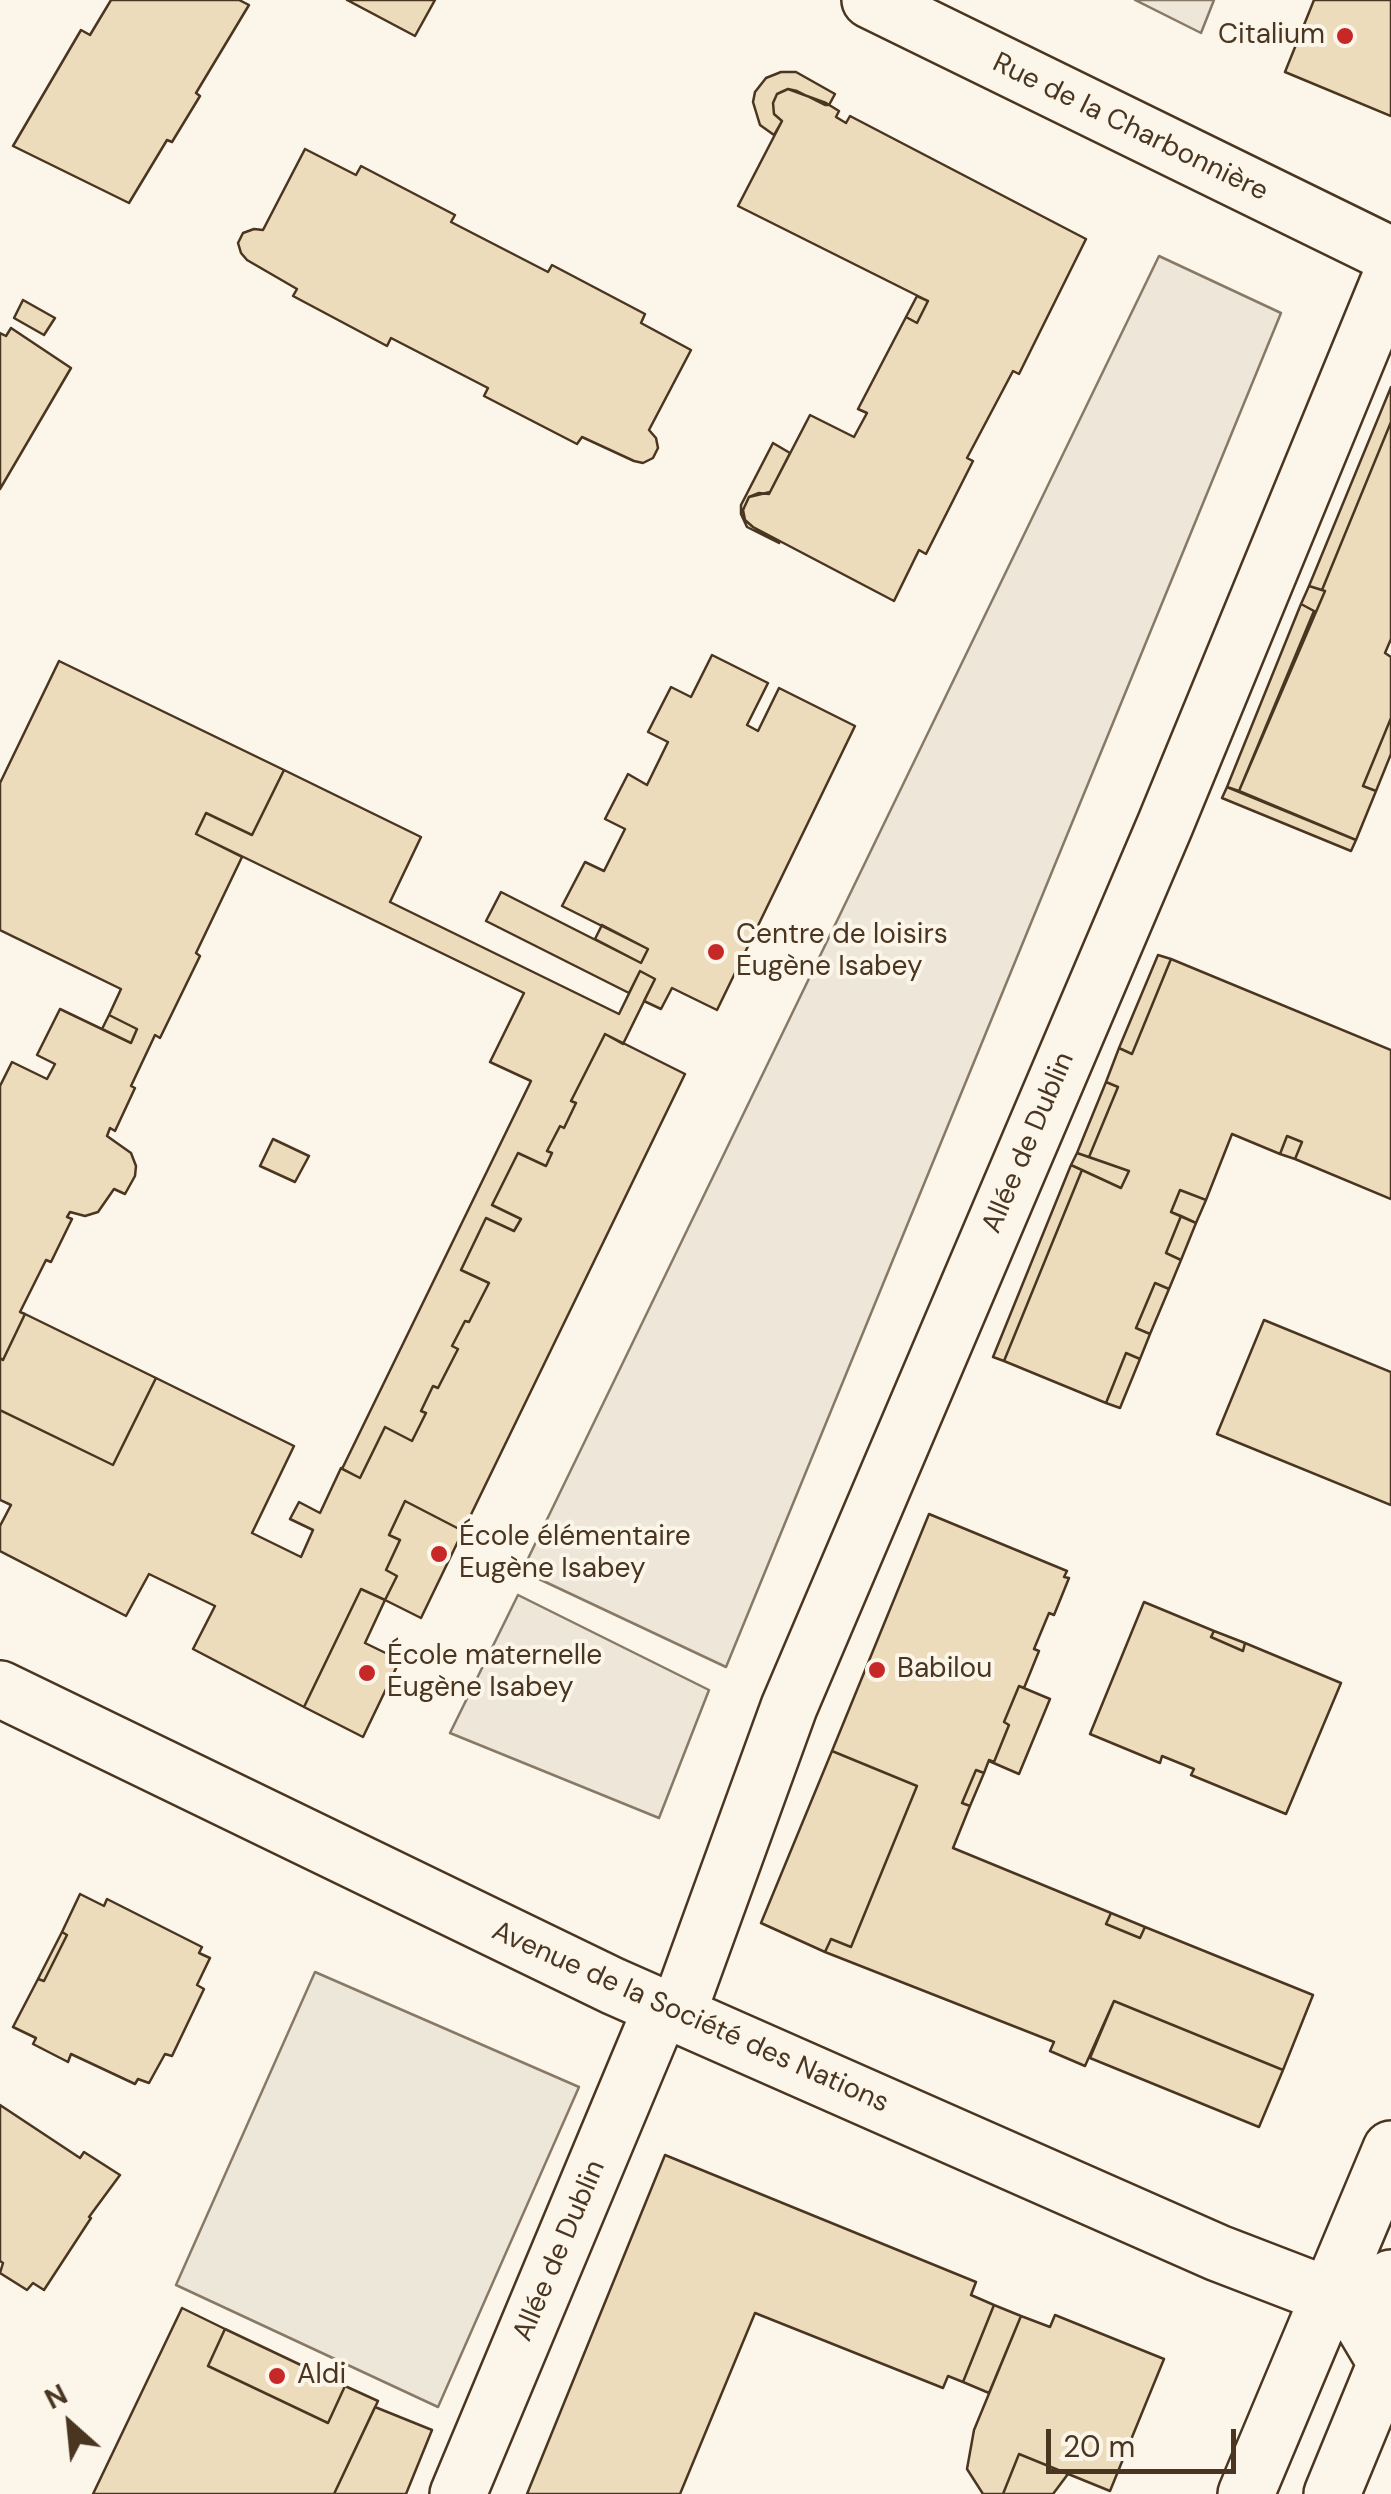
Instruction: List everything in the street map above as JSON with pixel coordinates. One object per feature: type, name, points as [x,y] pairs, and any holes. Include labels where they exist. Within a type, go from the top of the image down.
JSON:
[{"type":"street","name":"Rue de la Charbonnière","points":[[870,0],[1391,255]]},
{"type":"street","name":"Allée de Dublin","points":[[458,2494],[669,2011],[789,1708],[1165,825],[1391,276]]},
{"type":"street","name":"Avenue de la Société des Nations","points":[[0,1689],[669,2011],[1208,2248],[1370,2298]]},
{"type":"street","points":[[1332,2494],[1386,2363],[1370,2298],[1391,2149]]},
{"type":"street","points":[[1246,2494],[1370,2298]]},
{"type":"shaded area","points":[[1135,0],[1214,0],[1201,33]]},
{"type":"shaded area","points":[[1159,256],[1281,313],[726,1667],[522,1571]]},
{"type":"shaded area","points":[[518,1595],[709,1690],[659,1818],[450,1733]]},
{"type":"shaded area","points":[[315,1972],[579,2087],[438,2407],[176,2285]]},
{"type":"building","points":[[111,0],[239,0],[249,5],[196,93],[200,96],[172,142],[167,140],[129,203],[13,146],[81,30],[90,35]]},
{"type":"building","points":[[347,0],[435,0],[415,36]]},
{"type":"building","name":"Citalium","points":[[1314,0],[1391,0],[1391,116],[1285,72]]},
{"type":"building","points":[[796,72],[835,94],[825,105],[797,91],[788,89],[777,94],[774,114],[782,121],[774,135],[760,125],[753,102],[755,92],[766,78]]},
{"type":"building","points":[[788,89],[826,103],[839,111],[836,117],[846,123],[850,116],[1086,239],[1019,374],[1013,371],[967,458],[973,461],[926,554],[919,550],[894,601],[745,520],[743,510],[749,497],[770,492],[810,415],[854,437],[867,413],[858,409],[906,317],[917,323],[928,301],[738,206],[782,121],[774,114],[773,103],[777,94]]},
{"type":"building","points":[[305,149],[356,175],[361,166],[455,215],[451,222],[548,272],[552,265],[645,314],[641,323],[691,350],[649,430],[658,448],[653,458],[643,463],[634,461],[582,437],[577,444],[484,396],[488,388],[391,338],[387,346],[293,296],[297,289],[247,260],[238,243],[243,233],[263,230]]},
{"type":"building","points":[[917,296],[928,301],[917,323],[906,317]]},
{"type":"building","points":[[23,300],[55,318],[44,335],[14,318]]},
{"type":"building","points":[[11,328],[71,368],[0,489],[0,333],[6,336]]},
{"type":"building","points":[[1391,387],[1391,422],[1322,590],[1309,586]]},
{"type":"building","points":[[1391,422],[1391,639],[1385,653],[1391,657],[1391,718],[1363,786],[1376,791],[1356,840],[1239,791],[1325,591],[1322,590]]},
{"type":"building","points":[[773,443],[790,453],[769,494],[749,497],[743,510],[745,520],[779,543],[747,527],[741,514],[741,505]]},
{"type":"building","points":[[1309,586],[1325,591],[1316,612],[1301,604]]},
{"type":"building","points":[[1301,604],[1314,611],[1239,791],[1227,787]]},
{"type":"building","points":[[712,655],[768,683],[747,725],[758,731],[779,688],[855,726],[717,1010],[672,988],[661,1009],[644,1001],[655,979],[640,971],[629,993],[486,921],[501,892],[641,963],[648,949],[562,906],[585,862],[604,871],[625,829],[605,819],[628,774],[647,785],[668,742],[648,732],[671,687],[691,697]]},
{"type":"building","points":[[59,661],[284,770],[252,835],[206,813],[196,834],[242,857],[196,953],[200,956],[160,1038],[155,1035],[115,1131],[110,1128],[107,1136],[131,1153],[135,1176],[125,1194],[114,1189],[98,1212],[85,1216],[70,1212],[67,1217],[72,1219],[20,1312],[25,1314],[3,1360],[0,1086],[12,1062],[47,1079],[55,1064],[37,1055],[60,1009],[131,1043],[137,1029],[109,1015],[121,989],[0,930],[0,783]]},
{"type":"building","points":[[1391,718],[1391,754],[1376,791],[1363,786]]},
{"type":"building","points":[[284,770],[421,837],[390,902],[619,1014],[640,971],[655,979],[623,1044],[605,1034],[571,1101],[576,1103],[564,1128],[560,1126],[547,1151],[552,1153],[546,1166],[518,1153],[492,1205],[521,1219],[514,1231],[486,1218],[461,1270],[489,1283],[452,1346],[458,1349],[438,1388],[433,1386],[421,1411],[426,1413],[412,1441],[385,1427],[360,1478],[342,1469],[531,1081],[490,1062],[524,993],[196,834],[206,813],[252,835]]},
{"type":"building","points":[[1227,787],[1356,840],[1351,851],[1222,798]]},
{"type":"building","points":[[602,925],[648,949],[641,963],[595,939]]},
{"type":"building","points":[[1158,955],[1171,959],[1132,1054],[1119,1048]]},
{"type":"building","points":[[1171,959],[1391,1050],[1391,1199],[1295,1159],[1302,1142],[1287,1136],[1280,1154],[1232,1134],[1206,1200],[1180,1190],[1171,1212],[1181,1216],[1166,1253],[1181,1260],[1169,1289],[1155,1283],[1136,1328],[1150,1334],[1140,1359],[1126,1353],[1106,1403],[1004,1361],[1082,1170],[1121,1188],[1129,1171],[1089,1157],[1118,1087],[1106,1082],[1119,1048],[1132,1054]]},
{"type":"building","points":[[109,1015],[137,1029],[131,1043],[102,1029]]},
{"type":"building","points":[[605,1034],[685,1074],[463,1531],[405,1501],[389,1535],[400,1540],[386,1570],[397,1576],[385,1600],[361,1589],[304,1707],[193,1649],[215,1606],[149,1574],[126,1616],[0,1551],[0,1526],[11,1505],[0,1500],[0,1410],[113,1465],[156,1378],[294,1446],[252,1533],[301,1557],[313,1530],[290,1519],[299,1502],[320,1513],[341,1468],[360,1478],[385,1427],[412,1441],[426,1413],[421,1411],[433,1386],[438,1388],[458,1349],[452,1346],[489,1283],[461,1270],[486,1218],[514,1231],[521,1219],[492,1205],[518,1153],[546,1166],[552,1153],[547,1151],[560,1126],[564,1128],[576,1103],[571,1101]]},
{"type":"building","points":[[1106,1082],[1118,1087],[1089,1157],[1077,1153]]},
{"type":"building","points":[[1287,1136],[1302,1142],[1295,1159],[1280,1154]]},
{"type":"building","points":[[273,1139],[309,1156],[295,1182],[260,1166]]},
{"type":"building","points":[[1077,1153],[1129,1171],[1121,1188],[1071,1165]]},
{"type":"building","points":[[1071,1165],[1082,1170],[1004,1361],[993,1357]]},
{"type":"building","points":[[1180,1190],[1206,1200],[1196,1223],[1171,1212]]},
{"type":"building","points":[[1181,1216],[1196,1223],[1181,1260],[1166,1253]]},
{"type":"building","points":[[1155,1283],[1169,1289],[1150,1334],[1136,1328]]},
{"type":"building","points":[[25,1314],[156,1378],[113,1465],[0,1410],[0,1358],[3,1360]]},
{"type":"building","points":[[1264,1320],[1391,1372],[1391,1505],[1217,1434]]},
{"type":"building","points":[[1126,1353],[1140,1359],[1120,1408],[1106,1403]]},
{"type":"building","points":[[405,1501],[463,1531],[421,1618],[385,1600],[397,1576],[386,1570],[400,1540],[389,1535]]},
{"type":"building","points":[[929,1514],[1067,1571],[1064,1577],[1069,1578],[1034,1649],[1039,1651],[1024,1688],[1019,1686],[1004,1722],[1009,1725],[994,1762],[989,1760],[984,1773],[976,1770],[962,1803],[970,1806],[953,1848],[1111,1913],[1106,1924],[1140,1938],[1145,1927],[1313,1995],[1283,2070],[1114,2001],[1085,2066],[1050,2051],[1054,2042],[825,1952],[831,1939],[851,1947],[917,1786],[832,1751]]},
{"type":"building","points":[[361,1589],[385,1600],[365,1643],[400,1660],[363,1737],[304,1707]]},
{"type":"building","points":[[1144,1602],[1214,1631],[1211,1637],[1243,1651],[1245,1643],[1341,1683],[1286,1814],[1191,1775],[1194,1769],[1162,1756],[1160,1763],[1090,1734]]},
{"type":"building","points":[[1214,1631],[1245,1643],[1243,1651],[1211,1637]]},
{"type":"building","points":[[1019,1686],[1050,1699],[1019,1774],[989,1761],[994,1762],[1009,1725],[1004,1722]]},
{"type":"building","points":[[832,1751],[917,1786],[851,1947],[831,1939],[825,1952],[761,1923]]},
{"type":"building","points":[[976,1770],[984,1773],[970,1806],[962,1803]]},
{"type":"building","points":[[80,1894],[104,1906],[107,1899],[202,1947],[199,1953],[210,1958],[197,1985],[204,1989],[172,2056],[165,2054],[149,2083],[138,2079],[135,2084],[71,2054],[68,2062],[33,2044],[36,2038],[13,2027],[38,1979],[44,1981],[67,1935],[62,1932]]},
{"type":"building","points":[[1111,1913],[1145,1927],[1140,1938],[1106,1924]]},
{"type":"building","points":[[62,1932],[67,1935],[44,1981],[38,1979]]},
{"type":"building","points":[[1114,2001],[1283,2070],[1259,2127],[1090,2058]]},
{"type":"building","points":[[0,2105],[80,2158],[84,2152],[120,2175],[44,2290],[33,2283],[27,2290],[0,2273]]},
{"type":"building","points":[[665,2155],[976,2282],[971,2295],[994,2305],[963,2382],[948,2376],[943,2388],[755,2313],[680,2494],[527,2494]]},
{"type":"building","points":[[994,2305],[1021,2316],[989,2393],[963,2382]]},
{"type":"building","points":[[182,2308],[225,2329],[208,2366],[328,2423],[345,2386],[378,2401],[334,2494],[93,2494]]},
{"type":"building","points":[[1055,2315],[1164,2359],[1110,2491],[1019,2454],[1003,2494],[983,2494],[967,2469],[974,2430],[1021,2316],[1050,2327]]},
{"type":"building","name":"Aldi","points":[[225,2329],[345,2386],[328,2423],[208,2366]]},
{"type":"building","points":[[375,2407],[432,2430],[406,2494],[334,2494]]},
{"type":"building","points":[[1019,2454],[1068,2474],[1053,2494],[1003,2494]]},
{"type":"place","name":"Citalium","points":[[1345,36]]},
{"type":"place","name":"Centre de loisirs Eugène Isabey","points":[[716,952]]},
{"type":"place","name":"École élémentaire Eugène Isabey","points":[[439,1554]]},
{"type":"place","name":"Babilou","points":[[877,1670]]},
{"type":"place","name":"École maternelle Eugène Isabey","points":[[367,1673]]},
{"type":"place","name":"Aldi","points":[[277,2376]]}]
